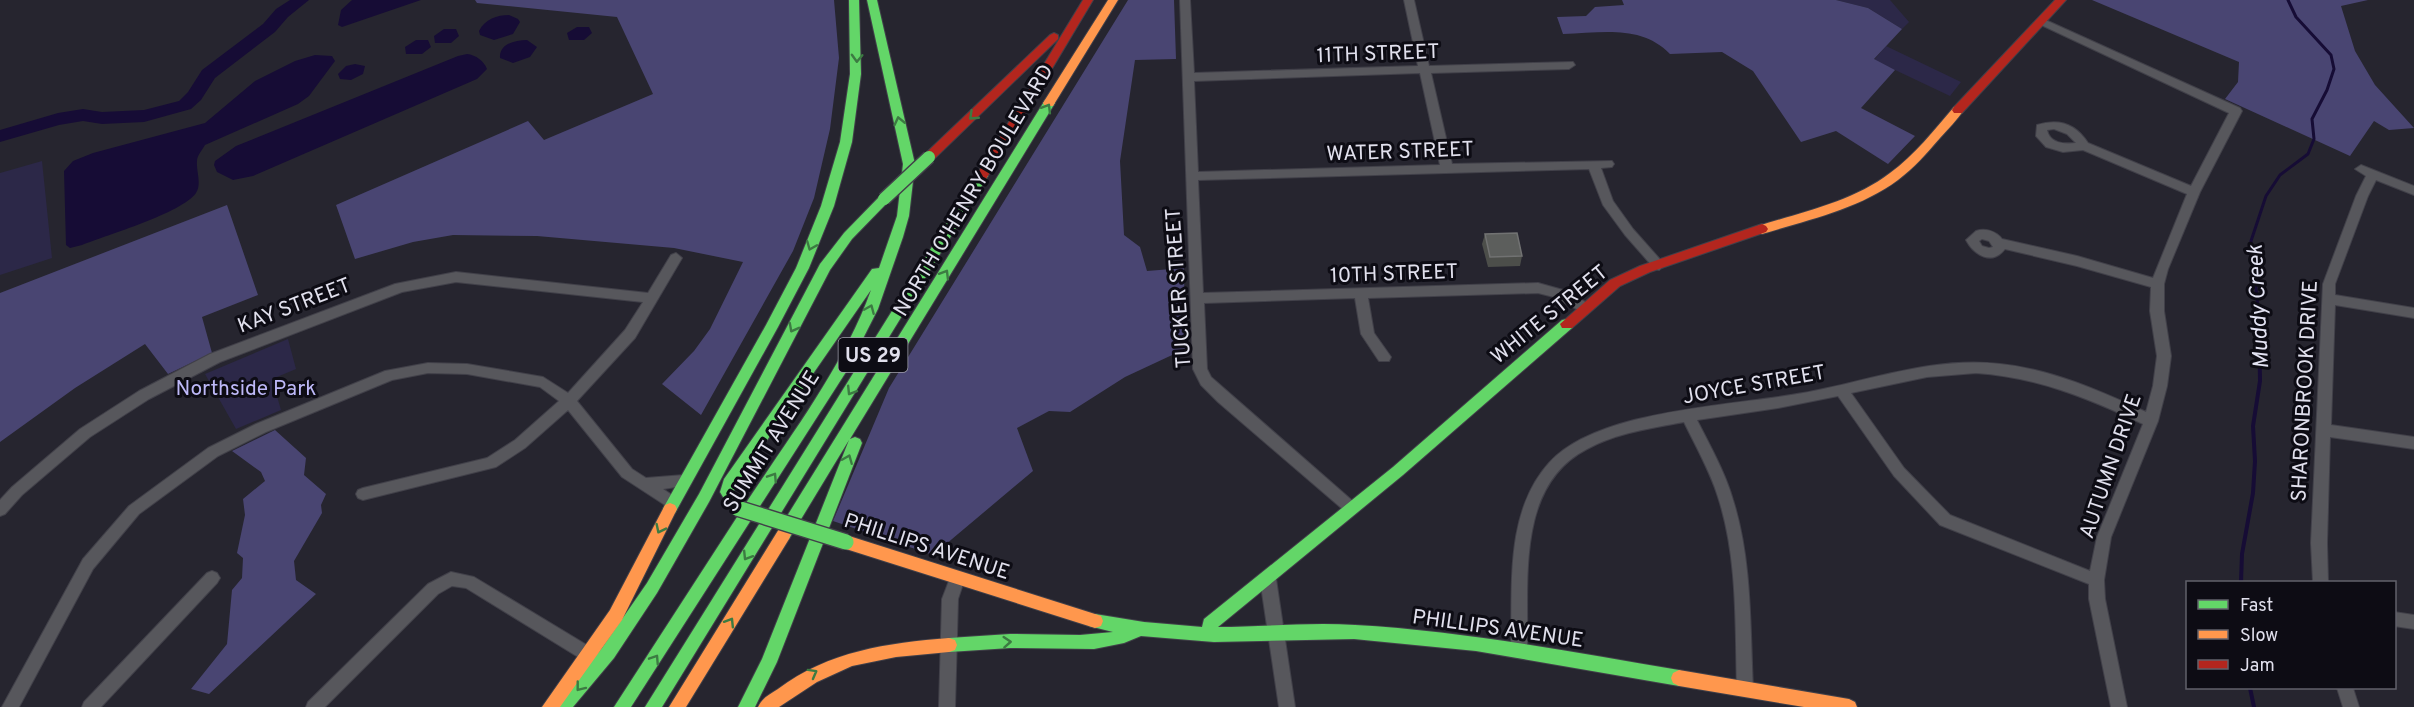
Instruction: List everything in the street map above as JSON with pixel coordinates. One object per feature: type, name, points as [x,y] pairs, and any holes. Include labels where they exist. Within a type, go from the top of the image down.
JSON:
[{"type":"main road","points":[[550,707],[616,615],[684,481],[799,278],[832,193],[848,137],[856,87],[858,40],[854,0]]},
{"type":"main road","name":"SUMMIT AVENUE","points":[[622,707],[841,368],[871,309],[897,237],[903,216],[909,164],[872,0]]},
{"type":"main road","name":"SUMMIT AVENUE","points":[[563,707],[608,653],[645,598],[704,498],[825,267],[848,236],[884,199],[1037,55],[1088,0]]},
{"type":"main road","name":"NORTH O'HENRY BOULEVARD","points":[[653,707],[879,345],[1088,0]]},
{"type":"main road","name":"NORTH O'HENRY BOULEVARD","points":[[677,707],[1113,0]]},
{"type":"main road","name":"WHITE STREET","points":[[1210,634],[1210,624],[1398,471],[1615,283],[1659,265],[1853,199],[1884,184],[1904,168],[2061,0]]},
{"type":"main road","points":[[738,508],[728,492],[729,483],[876,274],[897,237]]},
{"type":"main road","points":[[704,498],[696,487],[697,483],[747,383],[751,362]]},
{"type":"main road","points":[[746,707],[769,662],[819,530],[882,378]]},
{"type":"main road","name":"PHILLIPS AVENUE","points":[[704,498],[1092,620],[1138,630],[1210,634],[1276,632],[1392,634],[1519,650],[1849,707]]},
{"type":"main road","name":"PHILLIPS AVENUE","points":[[766,707],[790,686],[842,659],[880,651],[1020,641],[1111,641],[1127,637],[1138,630]]},
{"type":"street","name":"TUCKER STREET","points":[[1185,0],[1200,369],[1206,381],[1351,508]]},
{"type":"street","points":[[1409,0],[1447,169]]},
{"type":"street","name":"AUTUMN DRIVE","points":[[2041,21],[2236,111],[2194,192],[2170,245],[2158,284],[2157,310],[2164,356],[2160,386],[2151,421],[2104,537],[2097,580],[2101,619],[2119,707]]},
{"type":"street","name":"11TH STREET","points":[[1189,77],[1569,65]]},
{"type":"street","points":[[2084,146],[2194,192]]},
{"type":"street","points":[[1593,164],[1607,202],[1629,232],[1659,265]]},
{"type":"street","name":"WATER STREET","points":[[1192,176],[1608,164]]},
{"type":"street","name":"SHARONBROOK DRIVE","points":[[2320,581],[2319,543],[2329,284],[2362,196],[2367,172],[2414,191]]},
{"type":"street","points":[[1999,243],[2077,261],[2158,284]]},
{"type":"street","points":[[363,494],[491,463],[520,444],[569,401],[630,334],[676,258]]},
{"type":"street","name":"KAY STREET","points":[[0,510],[17,491],[85,434],[144,395],[215,358],[400,287],[456,277],[651,298]]},
{"type":"street","name":"10TH STREET","points":[[1197,298],[1538,288],[1558,293],[1586,309]]},
{"type":"street","points":[[1361,293],[1368,334],[1384,357]]},
{"type":"street","points":[[2328,299],[2414,313]]},
{"type":"street","name":"JOYCE STREET","points":[[1519,650],[1525,532],[1532,499],[1554,466],[1584,442],[1653,421],[1689,417],[1841,390],[1914,372],[1962,367],[2003,370],[2079,388],[2151,421]]},
{"type":"street","points":[[10,707],[88,564],[134,510],[213,452],[261,428],[390,375],[428,368],[468,369],[543,382],[569,401],[627,473],[673,503]]},
{"type":"street","points":[[1841,390],[1899,472],[1945,520],[2097,580]]},
{"type":"street","points":[[1689,417],[1729,509],[1740,582],[1744,688]]},
{"type":"street","points":[[2323,430],[2414,443]]},
{"type":"street","points":[[642,484],[659,485],[684,481]]},
{"type":"street","points":[[90,707],[212,578]]},
{"type":"street","points":[[947,707],[950,599],[957,578]]},
{"type":"street","points":[[314,707],[433,589],[451,579],[469,582],[589,655]]},
{"type":"street","points":[[1268,579],[1287,707]]},
{"type":"street","points":[[2396,619],[2414,622]]},
{"type":"street","points":[[2346,689],[2352,707]]},
{"type":"green space","points":[[1836,0],[1890,0],[1909,22],[1902,29],[1868,8]]},
{"type":"green space","points":[[1886,46],[1961,82],[1950,96],[1874,60]]},
{"type":"green space","points":[[42,161],[52,258],[0,275],[0,173]]},
{"type":"green space","name":"Northside Park","points":[[288,339],[296,369],[272,379],[281,410],[236,429],[205,374]]},
{"type":"shaded area","points":[[352,0],[421,0],[342,27],[338,25],[341,10]]},
{"type":"shaded area","points":[[475,0],[834,0],[839,58],[830,129],[814,198],[793,251],[701,415],[662,384],[694,351],[710,329],[743,262],[674,248],[537,236],[453,235],[413,242],[355,259],[336,205],[528,121],[544,140],[653,94],[617,17],[477,3]]},
{"type":"shaded area","points":[[1128,0],[1174,0],[1176,59],[1135,60],[1120,161],[1124,235],[1140,247],[1147,271],[1184,268],[1185,349],[1125,377],[1070,412],[1049,411],[1017,428],[1033,471],[933,555],[833,521],[889,388]]},
{"type":"shaded area","points":[[1622,0],[1836,0],[1868,8],[1902,29],[1874,59],[1895,70],[1861,108],[1915,136],[1888,164],[1836,131],[1801,142],[1753,71],[1722,52],[1670,54],[1659,44],[1646,38],[1620,32],[1563,34],[1557,17],[1586,16],[1595,7],[1624,5]]},
{"type":"shaded area","points":[[2092,0],[2368,0],[2341,6],[2355,51],[2375,85],[2414,128],[2389,130],[2374,121],[2350,156],[2225,99],[2238,82],[2239,62]]},
{"type":"shaded area","points":[[509,15],[520,22],[513,34],[494,40],[480,35],[479,31],[488,21]]},
{"type":"shaded area","points":[[577,27],[589,27],[592,33],[584,40],[569,40],[567,33]]},
{"type":"shaded area","points":[[444,29],[456,29],[459,36],[451,43],[435,43],[434,36]]},
{"type":"shaded area","points":[[416,40],[428,40],[431,47],[422,54],[406,54],[405,47]]},
{"type":"shaded area","points":[[527,40],[537,47],[530,57],[513,63],[500,58],[500,53],[505,46]]},
{"type":"shaded area","points":[[467,54],[479,59],[487,69],[477,79],[253,176],[233,180],[217,172],[215,161],[236,146]]},
{"type":"shaded area","points":[[315,55],[332,56],[335,61],[309,96],[298,104],[205,145],[197,159],[198,189],[188,201],[160,216],[82,245],[70,248],[66,245],[64,171],[73,161],[93,153],[205,123],[255,81],[295,61]]},
{"type":"shaded area","points":[[355,64],[365,66],[363,74],[351,80],[340,79],[338,74],[346,66]]},
{"type":"shaded area","points":[[227,205],[258,295],[202,317],[212,353],[168,374],[145,344],[75,388],[0,442],[0,293]]},
{"type":"shaded area","points":[[275,430],[306,458],[304,475],[326,494],[321,505],[322,513],[294,561],[296,580],[316,594],[209,694],[191,689],[227,644],[232,590],[242,578],[243,558],[237,553],[245,515],[243,499],[265,481],[261,472],[232,451]]},
{"type":"building","points":[[1517,233],[1522,256],[1490,257],[1485,234]]},
{"type":"waterway","points":[[0,136],[58,119],[83,115],[102,118],[144,116],[185,105],[195,96],[208,74],[269,28],[282,13],[301,0]]},
{"type":"waterway","name":"Muddy Creek","points":[[2259,317],[2251,241],[2266,196],[2280,175],[2308,154],[2314,139],[2312,119],[2327,90],[2334,69],[2331,55],[2296,17],[2288,0]]},
{"type":"waterway","name":"Muddy Creek","points":[[2241,581],[2242,554],[2253,493],[2255,461],[2253,426],[2260,381],[2259,315]]},
{"type":"waterway","name":"Muddy Creek","points":[[2250,689],[2254,707]]},
{"type":"traffic: fast","points":[[670,509],[772,327],[802,268],[828,206],[846,142],[855,74],[854,0]]},
{"type":"traffic: fast","points":[[622,707],[841,368],[871,309],[897,237],[903,216],[909,164],[872,0]]},
{"type":"traffic: fast","points":[[784,534],[1049,103]]},
{"type":"traffic: fast","points":[[884,199],[929,157]]},
{"type":"traffic: fast","points":[[653,707],[982,176]]},
{"type":"traffic: fast","points":[[704,498],[825,267],[848,236],[884,199]]},
{"type":"traffic: fast","points":[[737,508],[727,492],[729,483],[877,272]]},
{"type":"traffic: fast","points":[[1210,634],[1210,624],[1398,471],[1567,324]]},
{"type":"traffic: fast","points":[[746,707],[769,662],[855,443]]},
{"type":"traffic: fast","points":[[563,707],[608,653],[652,588],[704,498]]},
{"type":"traffic: fast","points":[[737,508],[846,542]]},
{"type":"traffic: fast","points":[[1095,621],[1194,634],[1334,631],[1436,639],[1517,650],[1679,678]]},
{"type":"traffic: fast","points":[[949,645],[1010,641],[1094,642],[1124,636],[1138,630]]},
{"type":"traffic: slow","points":[[1049,103],[1113,0]]},
{"type":"traffic: slow","points":[[1762,229],[1839,204],[1883,184],[1904,169],[1958,110]]},
{"type":"traffic: slow","points":[[550,707],[616,615],[670,509]]},
{"type":"traffic: slow","points":[[677,707],[784,534]]},
{"type":"traffic: slow","points":[[846,542],[1095,621]]},
{"type":"traffic: slow","points":[[766,707],[811,676],[852,659],[896,650],[949,645]]},
{"type":"traffic: slow","points":[[1679,678],[1849,707]]},
{"type":"traffic: jam","points":[[982,176],[1088,0]]},
{"type":"traffic: jam","points":[[1958,110],[2061,0]]},
{"type":"traffic: jam","points":[[929,157],[1054,37]]},
{"type":"traffic: jam","points":[[1567,324],[1615,283],[1645,269],[1762,229]]}]
